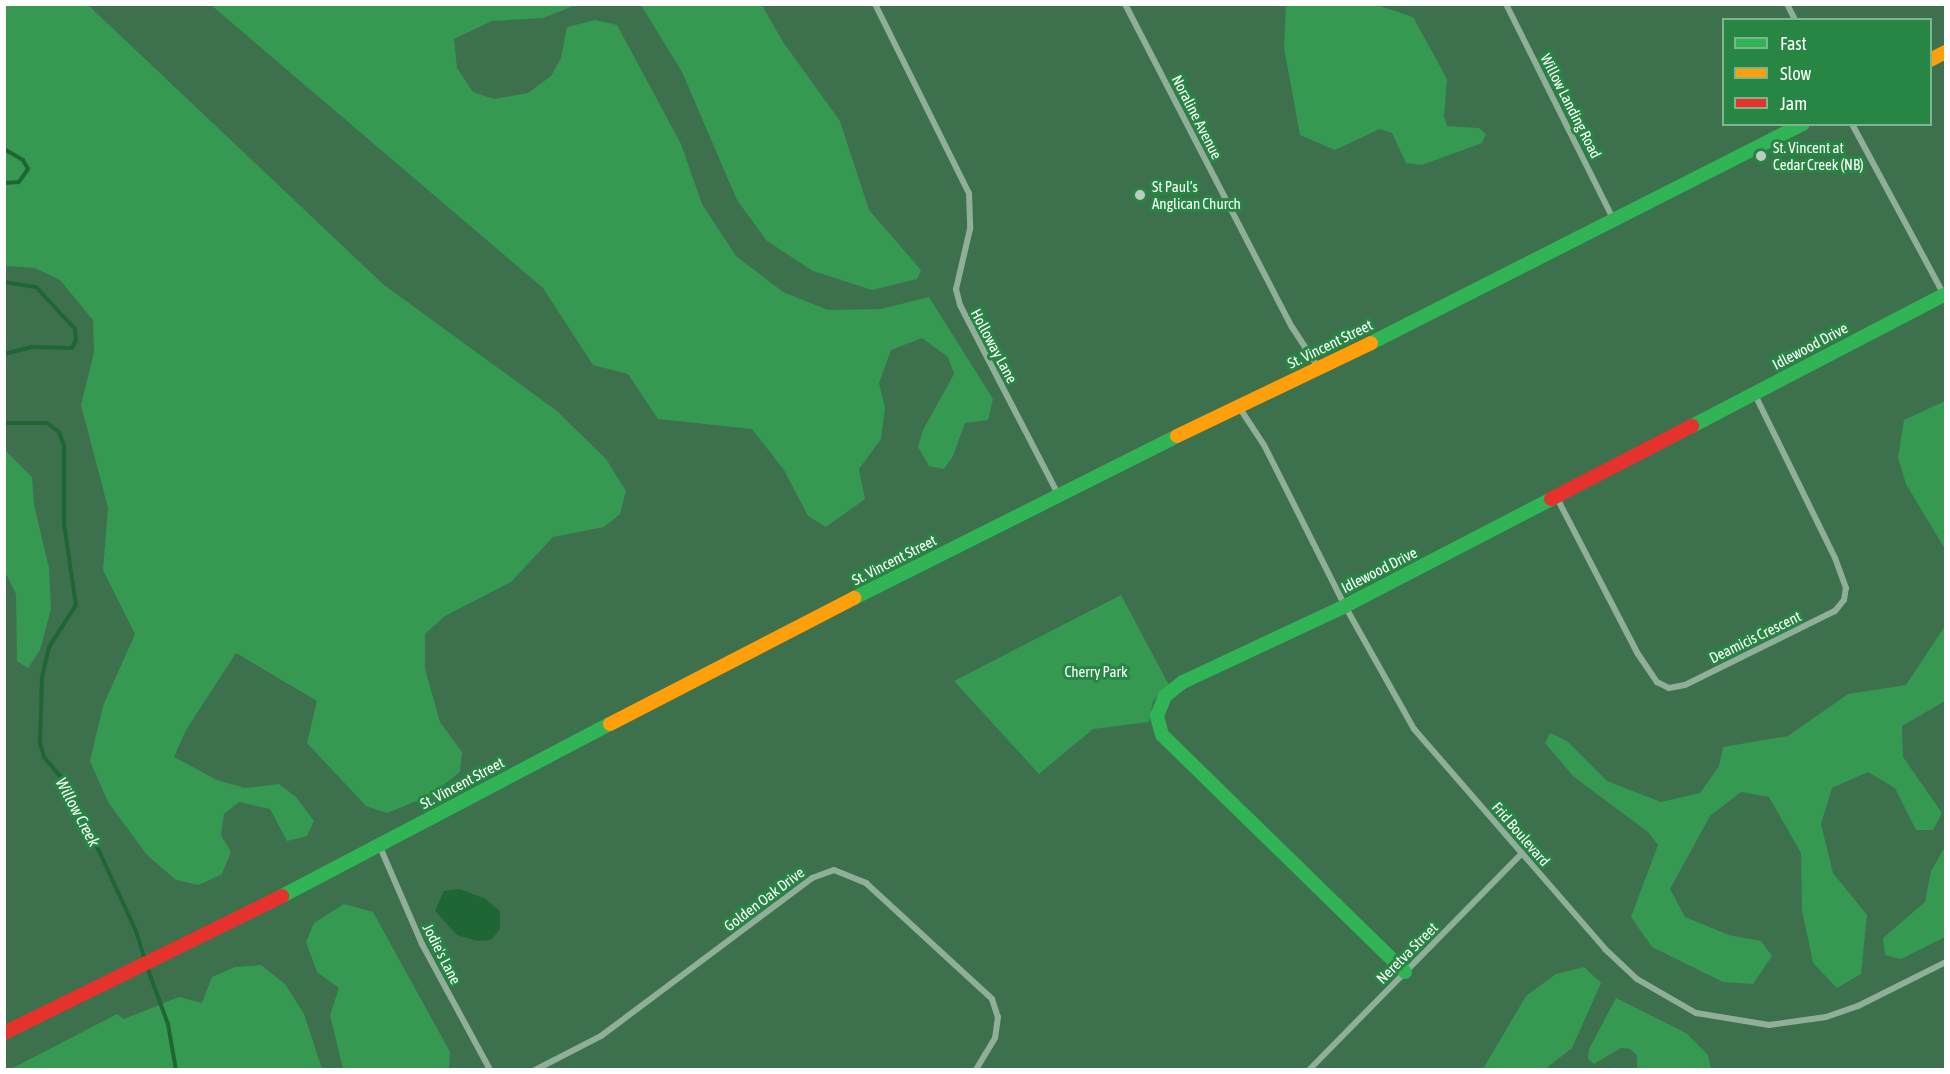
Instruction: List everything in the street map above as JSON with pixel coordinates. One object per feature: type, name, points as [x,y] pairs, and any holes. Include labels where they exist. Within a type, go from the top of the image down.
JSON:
[{"type":"street","name":"Holloway Lane","points":[[874,4],[969,194],[970,229],[956,289],[960,305],[1058,494]]},
{"type":"street","name":"Noraline Avenue","points":[[1125,4],[1292,327],[1318,367]]},
{"type":"street","name":"Willow Landing Road","points":[[1506,4],[1614,219]]},
{"type":"street","points":[[1787,4],[1795,18]]},
{"type":"street","points":[[1932,59],[1946,52]]},
{"type":"street","name":"St. Vincent Street","points":[[4,1033],[125,971],[380,847],[479,791],[1058,494],[1439,310],[1799,126]]},
{"type":"street","points":[[1853,126],[1945,294]]},
{"type":"street","name":"Idlewood Drive","points":[[1404,972],[1169,743],[1157,725],[1159,706],[1173,688],[1345,606],[1945,294]]},
{"type":"street","name":"Deamicis Crescent","points":[[1557,497],[1638,654],[1657,682],[1670,688],[1685,685],[1835,611],[1844,600],[1846,588],[1835,558],[1754,394]]},
{"type":"street","name":"Frid Boulevard","points":[[1238,407],[1264,445],[1345,606],[1414,729],[1629,972],[1657,993],[1707,1016],[1768,1025],[1826,1017],[1858,1006],[1946,962]]},
{"type":"street","name":"Jodie's Lane","points":[[380,847],[422,944],[490,1070]]},
{"type":"street","name":"Neretva Street","points":[[1309,1070],[1522,853]]},
{"type":"street","name":"Golden Oak Drive","points":[[535,1070],[601,1036],[812,878],[834,870],[866,883],[992,999],[998,1017],[995,1038],[976,1070]]},
{"type":"green space","points":[[4,5],[88,5],[384,285],[557,411],[606,459],[626,491],[620,514],[604,527],[553,537],[511,582],[445,616],[425,634],[425,669],[440,722],[462,752],[460,772],[429,796],[387,813],[366,806],[307,743],[317,701],[236,653],[186,730],[174,757],[217,780],[245,788],[279,784],[296,797],[314,821],[307,836],[287,841],[270,809],[239,802],[224,814],[221,835],[231,852],[222,874],[199,885],[176,880],[147,855],[108,802],[90,761],[103,706],[135,634],[103,570],[108,508],[81,405],[94,352],[93,320],[60,280],[35,268],[5,266]]},
{"type":"green space","points":[[211,5],[576,5],[543,18],[492,21],[454,39],[457,68],[473,92],[494,99],[528,93],[551,76],[561,58],[567,27],[595,20],[617,25],[681,144],[702,204],[736,256],[783,292],[828,310],[881,309],[929,297],[993,399],[988,420],[965,423],[953,456],[944,469],[929,466],[918,447],[923,430],[954,374],[948,357],[922,338],[891,350],[879,383],[885,408],[881,439],[859,469],[865,499],[826,527],[808,516],[784,470],[752,429],[658,419],[628,374],[593,365],[543,288]]},
{"type":"green space","points":[[641,5],[762,5],[783,42],[840,121],[869,210],[921,270],[917,279],[872,290],[813,271],[767,241],[737,200],[682,72]]},
{"type":"green space","points":[[1286,5],[1377,5],[1413,17],[1447,79],[1444,116],[1447,126],[1479,128],[1486,134],[1482,143],[1422,165],[1406,163],[1392,133],[1380,129],[1335,150],[1300,135],[1284,48]]},
{"type":"green space","points":[[1945,401],[1945,549],[1906,484],[1898,458],[1904,420]]},
{"type":"green space","points":[[4,449],[32,477],[34,505],[49,568],[51,609],[40,650],[28,668],[17,661],[16,594],[5,572]]},
{"type":"green space","name":"Cherry Park","points":[[1121,595],[1169,685],[1153,701],[1149,722],[1093,729],[1039,774],[954,681]]},
{"type":"green space","points":[[1945,626],[1945,701],[1902,726],[1903,757],[1942,813],[1933,830],[1916,830],[1895,788],[1868,772],[1832,788],[1821,824],[1833,873],[1867,915],[1861,974],[1837,988],[1813,963],[1802,910],[1801,853],[1769,797],[1741,792],[1710,816],[1670,889],[1685,917],[1729,935],[1761,941],[1772,956],[1753,984],[1723,982],[1652,947],[1631,917],[1658,845],[1648,832],[1574,777],[1545,743],[1550,733],[1567,741],[1607,781],[1661,802],[1700,793],[1719,766],[1723,747],[1788,736],[1848,694],[1906,685]]},
{"type":"green space","points":[[1945,847],[1945,937],[1901,959],[1885,955],[1883,938],[1925,902],[1931,871]]},
{"type":"green space","points":[[344,904],[373,912],[450,1052],[449,1069],[343,1069],[330,1015],[339,988],[317,972],[306,942],[314,923]]},
{"type":"green space","points":[[261,965],[285,984],[304,1014],[322,1069],[11,1069],[117,1014],[124,1019],[179,997],[202,1003],[212,977],[235,967]]},
{"type":"green space","points":[[1584,967],[1601,983],[1572,1048],[1545,1069],[1483,1069],[1526,996],[1556,974]]},
{"type":"green space","points":[[1616,998],[1686,1033],[1708,1055],[1711,1069],[1637,1069],[1637,1055],[1630,1049],[1621,1048],[1594,1064],[1588,1059],[1589,1049]]},
{"type":"shaded area","points":[[459,889],[484,898],[500,911],[500,929],[491,940],[478,941],[457,935],[435,911],[444,891]]},
{"type":"waterway","name":"Willow Creek","points":[[4,149],[23,160],[28,169],[19,182],[4,183]]},
{"type":"waterway","name":"Willow Creek","points":[[4,282],[36,287],[75,329],[76,340],[72,348],[32,347],[4,354]]},
{"type":"waterway","name":"Willow Creek","points":[[4,423],[47,423],[59,432],[64,446],[64,524],[76,605],[49,647],[42,678],[40,743],[44,757],[60,776],[99,851],[136,931],[145,960]]},
{"type":"waterway","name":"Willow Creek","points":[[147,967],[168,1024],[176,1070]]},
{"type":"traffic: fast","points":[[1371,343],[1799,126]]},
{"type":"traffic: fast","points":[[1692,426],[1946,294]]},
{"type":"traffic: fast","points":[[854,598],[1177,436]]},
{"type":"traffic: fast","points":[[1405,972],[1162,735],[1157,716],[1165,696],[1183,682],[1345,606],[1551,499]]},
{"type":"traffic: fast","points":[[282,896],[610,724]]},
{"type":"traffic: slow","points":[[1932,59],[1946,52]]},
{"type":"traffic: slow","points":[[1177,436],[1371,343]]},
{"type":"traffic: slow","points":[[610,724],[854,598]]},
{"type":"traffic: jam","points":[[1551,499],[1692,426]]},
{"type":"traffic: jam","points":[[4,1033],[282,896]]},
{"type":"place","name":"St. Vincent at Cedar Creek (NB)","points":[[1761,156]]},
{"type":"place","name":"St Paul’s Anglican Church","points":[[1140,195]]}]
